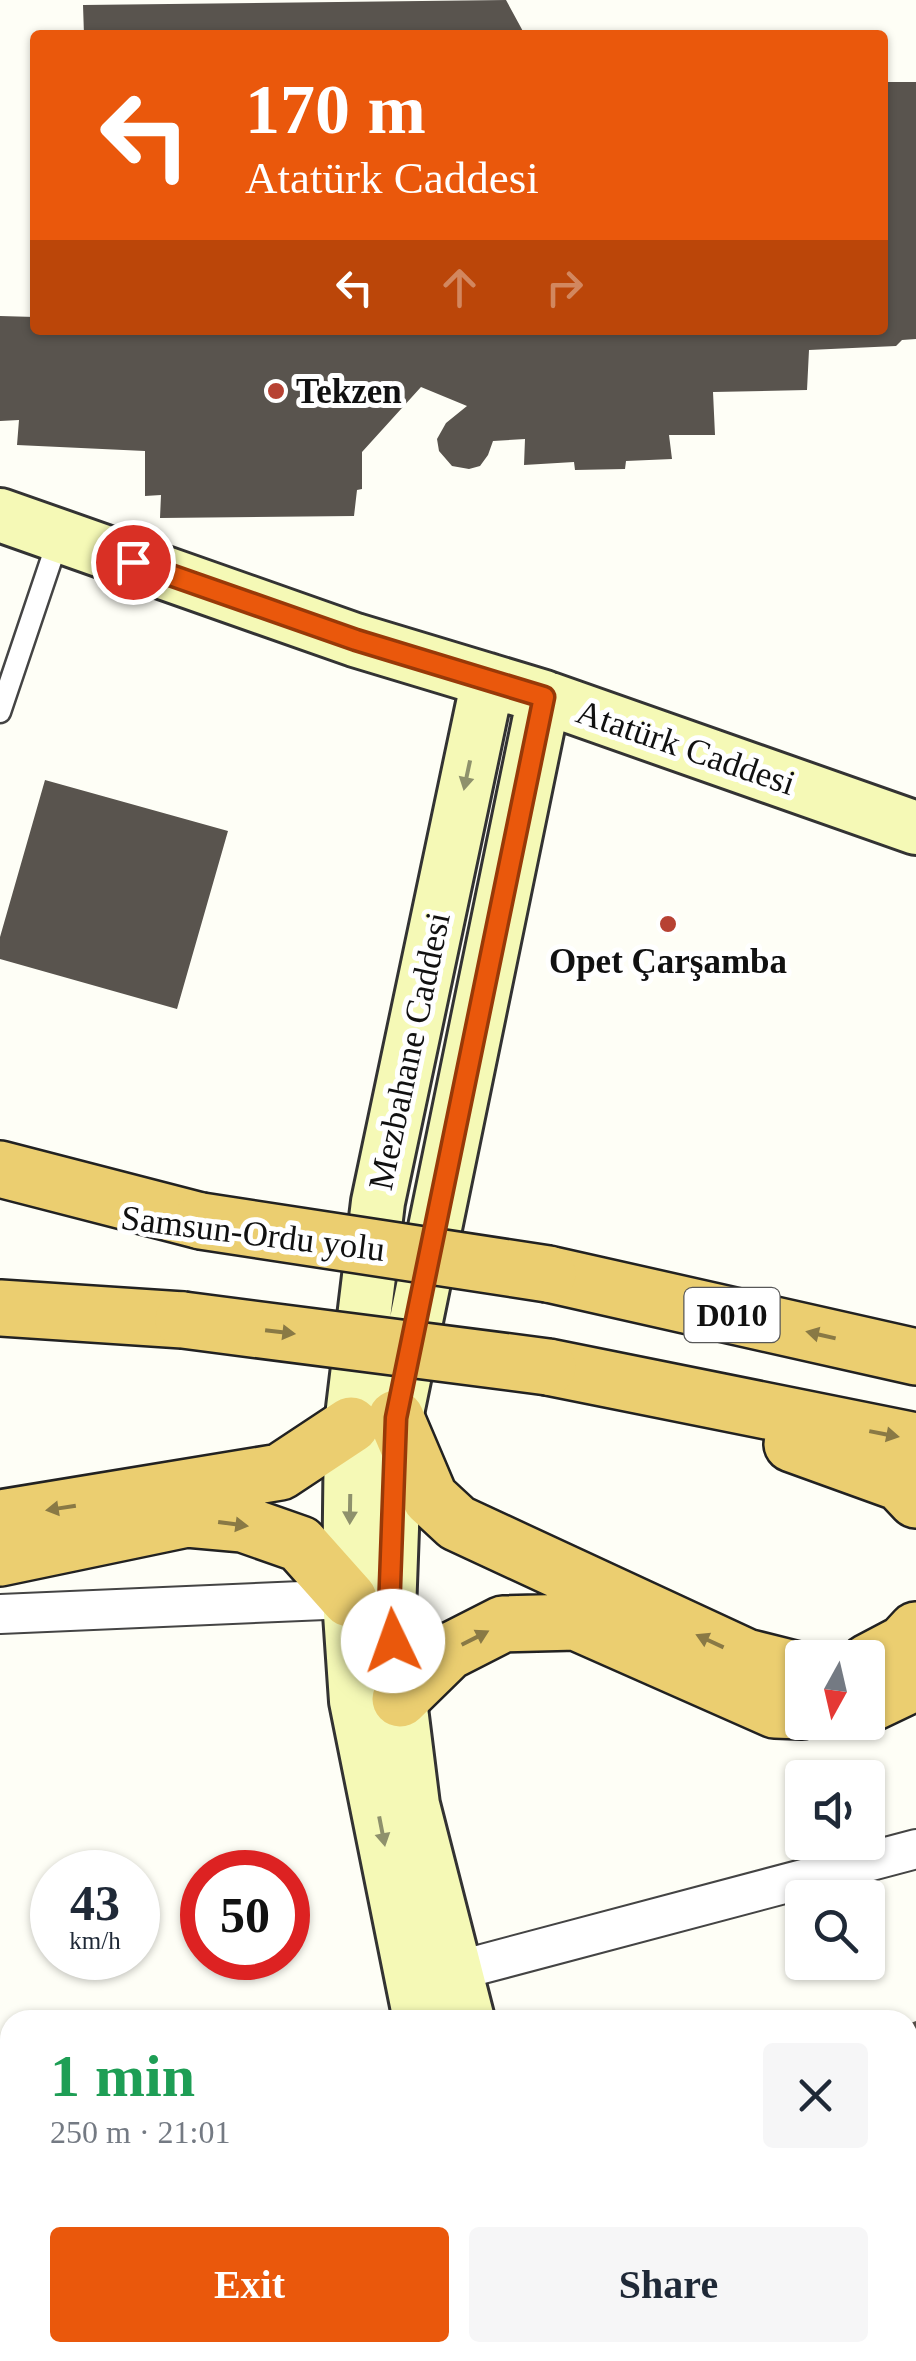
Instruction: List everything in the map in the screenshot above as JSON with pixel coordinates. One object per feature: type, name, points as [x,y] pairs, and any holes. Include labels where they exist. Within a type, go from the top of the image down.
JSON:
[{"type":"highway","points":[[0,1168],[202,1221]]},
{"type":"highway","name":"Samsun-Ordu yolu","points":[[0,1206],[202,1221],[548,1274],[916,1356]]},
{"type":"highway","name":"D010","points":[[0,1308],[183,1320],[548,1367],[916,1441]]},
{"type":"highway","points":[[0,1320],[94,1314]]},
{"type":"highway","points":[[624,1382],[900,1483],[916,1500]]},
{"type":"highway","points":[[0,1518],[280,1472],[373,1421],[430,1498],[457,1523],[746,1657],[785,1666]]},
{"type":"highway","points":[[0,1558],[186,1519],[243,1524],[300,1544],[349,1599]]},
{"type":"highway","points":[[400,1698],[448,1652],[503,1624],[576,1622],[774,1710],[785,1710]]},
{"type":"highway","points":[[885,1654],[904,1644],[916,1630]]},
{"type":"highway","points":[[885,1697],[916,1682]]},
{"type":"main road","name":"Atatürk Caddesi","points":[[0,515],[356,640],[544,697],[916,828]]},
{"type":"main road","name":"Mezbahane Caddesi","points":[[462,1995],[413,1804],[389,1612],[373,1421],[378,1202],[488,680]]},
{"type":"main road","name":"Mezbahane Caddesi","points":[[418,2010],[356,1701],[349,1599],[373,1421],[544,697]]},
{"type":"street","points":[[0,1614],[349,1599]]},
{"type":"street","points":[[462,1995],[916,1849]]},
{"type":"lane","points":[[0,712],[59,536]]},
{"type":"building","points":[[506,0],[522,30],[84,30],[83,5]]},
{"type":"building","points":[[888,82],[916,82],[916,339],[902,340],[896,346],[809,350],[807,390],[713,392],[715,435],[669,435],[672,459],[626,461],[625,469],[575,470],[574,462],[524,465],[525,439],[493,441],[480,466],[452,466],[439,451],[437,439],[446,423],[467,406],[421,387],[362,452],[362,489],[357,490],[354,516],[160,518],[161,495],[145,496],[145,451],[17,445],[19,420],[0,421],[0,316],[30,317],[30,335],[888,335]]},
{"type":"building","points":[[45,780],[228,831],[177,1009],[0,959],[0,937]]},
{"type":"place","name":"Tekzen","points":[[276,391]]},
{"type":"place","name":"Opet Çarşamba","points":[[668,924]]},
{"type":"route","points":[[133,562],[356,640],[544,697],[396,1418],[389,1612],[393,1641]]}]
